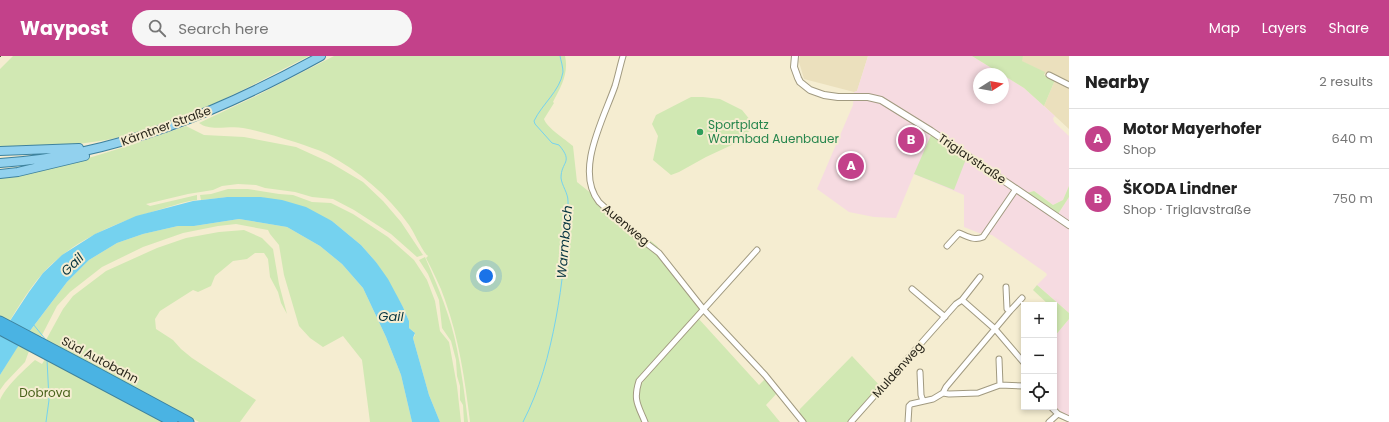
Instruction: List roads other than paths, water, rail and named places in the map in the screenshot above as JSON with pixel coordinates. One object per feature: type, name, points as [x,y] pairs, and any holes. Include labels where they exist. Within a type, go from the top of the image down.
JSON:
[{"type":"highway","name":"Süd Autobahn","points":[[0,321],[173,422]]},
{"type":"highway","name":"Süd Autobahn","points":[[0,330],[87,371],[189,422]]},
{"type":"main road","name":"Kärntner Straße","points":[[3,162],[64,156],[105,147],[160,130],[225,105],[321,56]]},
{"type":"main road","points":[[0,151],[51,150],[94,146],[105,147]]},
{"type":"main road","points":[[0,174],[18,172],[69,161],[98,152],[105,147]]},
{"type":"street","name":"Auenweg","points":[[623,56],[592,151],[589,172],[593,192],[599,202],[609,212],[659,253],[704,310],[766,375],[803,422]]},
{"type":"street","name":"Triglavstraße","points":[[795,56],[794,66],[798,78],[800,82],[810,90],[824,95],[838,97],[868,97],[881,100],[931,131],[1069,225]]},
{"type":"street","points":[[1049,75],[1069,86]]},
{"type":"street","name":"Triglavstraße","points":[[947,246],[959,233],[972,239],[983,237],[1016,189]]},
{"type":"street","points":[[645,422],[635,398],[635,392],[639,382],[757,250]]},
{"type":"street","name":"Muldenweg","points":[[851,422],[956,304],[962,300],[980,277]]},
{"type":"street","points":[[1006,287],[1007,309],[1010,311]]},
{"type":"street","points":[[912,289],[945,317]]},
{"type":"street","points":[[908,422],[908,406],[933,399],[943,393],[946,387],[1022,298]]},
{"type":"street","points":[[962,300],[995,329],[1021,359]]},
{"type":"street","points":[[998,359],[1000,386]]},
{"type":"street","points":[[920,372],[921,395],[923,401]]},
{"type":"street","points":[[943,393],[978,392],[1000,386],[1021,386]]},
{"type":"street","points":[[1054,410],[1058,414],[1069,419]]},
{"type":"street","points":[[1049,422],[1058,414]]},
{"type":"water","name":"Gail","points":[[227,197],[261,197],[282,200],[306,207],[332,221],[361,245],[388,279],[409,321],[409,328],[415,333],[413,338],[429,395],[440,422],[412,422],[401,375],[386,337],[363,288],[342,264],[320,246],[287,227],[239,219],[194,226],[178,226],[143,234],[117,243],[89,260],[67,282],[17,348],[0,375],[0,336],[43,273],[62,255],[95,234],[136,216],[193,201]]},
{"type":"waterway","name":"Warmbach","points":[[523,422],[539,384],[547,358],[556,318],[562,280],[562,246],[567,217],[568,198],[561,178],[566,162],[566,155],[559,145],[552,143],[534,121],[555,91],[561,79],[563,70],[560,56]]},
{"type":"waterway","points":[[33,324],[46,340]]},
{"type":"waterway","points":[[46,422],[49,400],[47,359]]},
{"type":"place","name":"Sportplatz Warmbad Auenbauer","points":[[700,132]]},
{"type":"place","name":"ŠKODA Lindner","points":[[911,140]]},
{"type":"place","name":"Motor Mayerhofer","points":[[851,166]]},
{"type":"park label","name":"Dobrova","points":[[45,393]]}]
